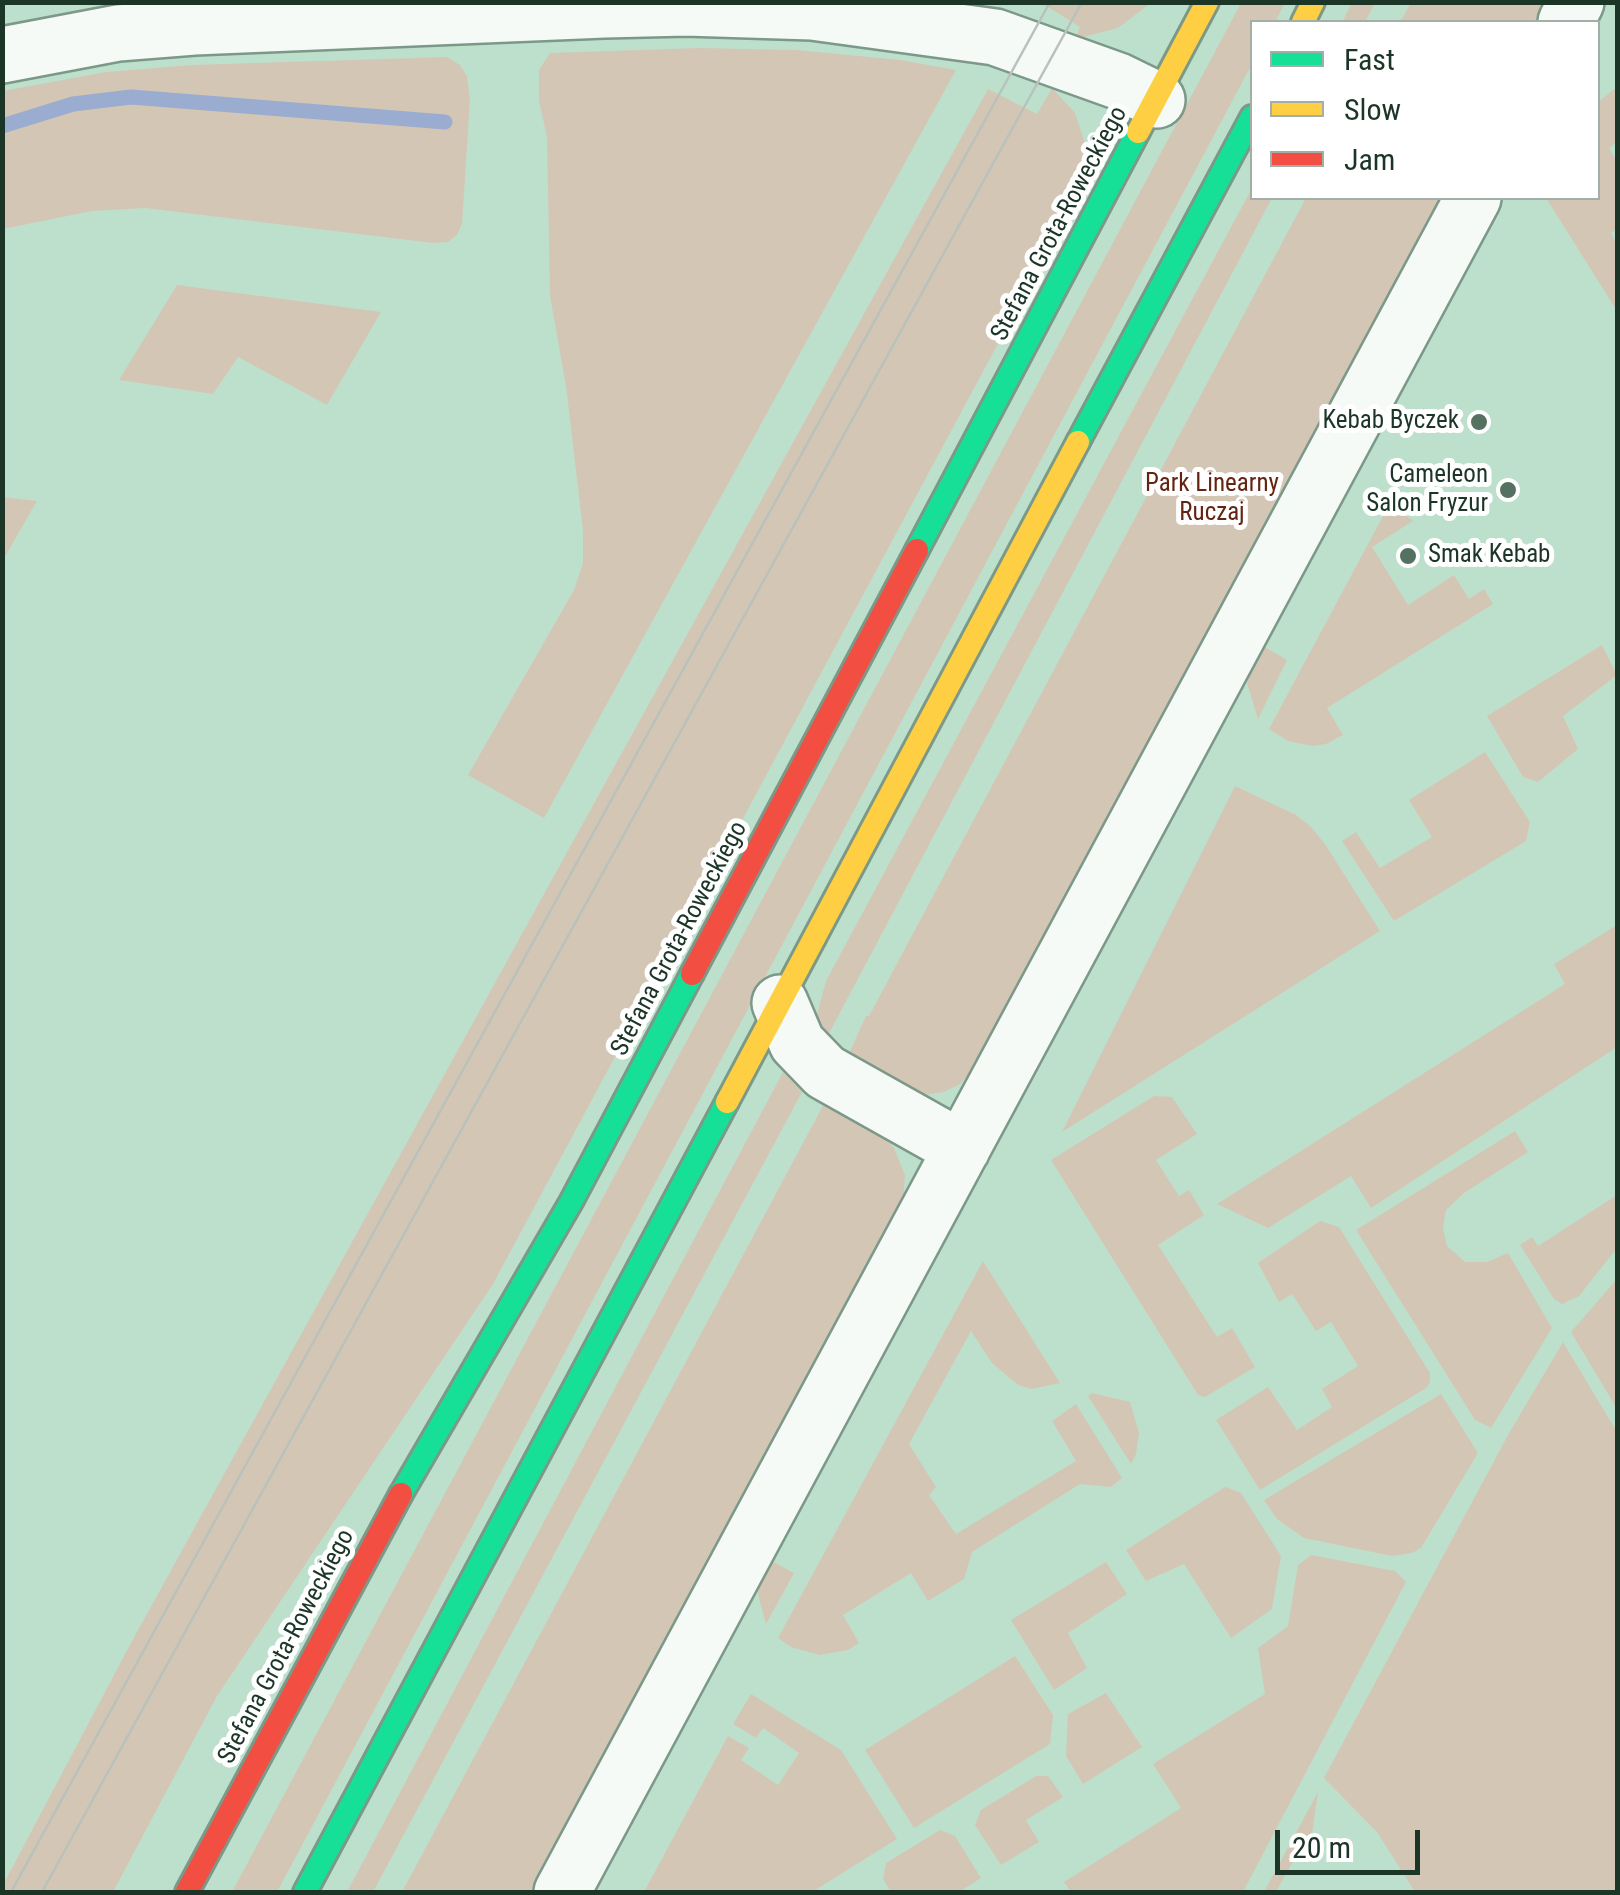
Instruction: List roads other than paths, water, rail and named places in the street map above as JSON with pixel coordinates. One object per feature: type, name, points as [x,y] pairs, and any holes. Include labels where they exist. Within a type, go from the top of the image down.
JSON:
[{"type":"main road","name":"Stefana Grota-Roweckiego","points":[[186,1892],[369,1549],[571,1202],[1207,2]]},
{"type":"main road","points":[[305,1892],[1250,121]]},
{"type":"street","points":[[2,55],[118,33],[194,27],[546,11],[794,11],[995,37],[1118,81],[1157,100]]},
{"type":"street","points":[[562,1892],[1471,200]]},
{"type":"street","points":[[780,1003],[797,1042],[825,1072],[962,1149]]},
{"type":"waterway","points":[[2,126],[73,104],[131,97],[445,122]]},
{"type":"tram line","points":[[11,1892],[1050,2]]},
{"type":"tram line","points":[[42,1892],[1082,2]]},
{"type":"place","name":"Kebab Byczek","points":[[1479,422]]},
{"type":"place","name":"Cameleon Salon Fryzur","points":[[1508,490]]},
{"type":"place","name":"Smak Kebab","points":[[1408,556]]},
{"type":"park label","name":"Park Linearny Ruczaj","points":[[1212,500]]}]
